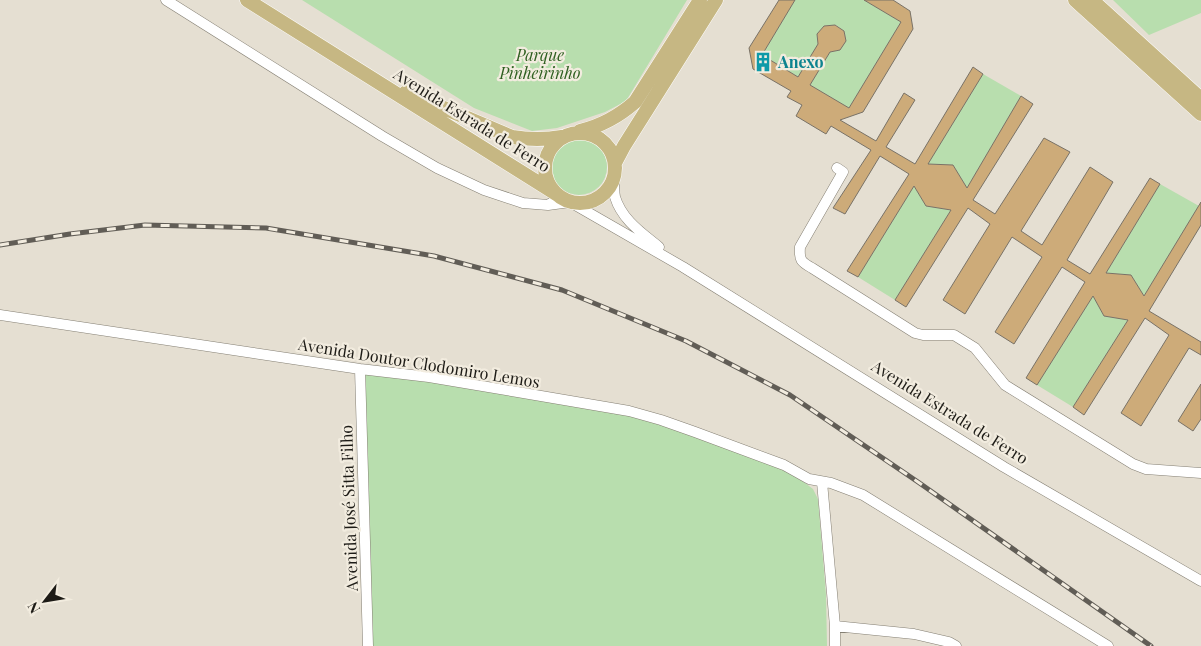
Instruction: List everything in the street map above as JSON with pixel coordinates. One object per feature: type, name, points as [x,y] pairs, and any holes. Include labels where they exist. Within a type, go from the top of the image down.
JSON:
[{"type":"main road","name":"Avenida Estrada de Ferro","points":[[247,0],[366,74],[559,201]]},
{"type":"main road","points":[[569,134],[607,122],[622,113],[634,102],[700,0]]},
{"type":"main road","points":[[559,201],[584,203],[597,199],[608,190],[624,146],[716,0]]},
{"type":"main road","points":[[1074,0],[1201,114]]},
{"type":"main road","points":[[1092,0],[1201,99]]},
{"type":"main road","name":"Avenida Estrada de Ferro","points":[[366,74],[512,137],[546,140],[569,134],[589,133],[602,140],[610,150],[614,170]]},
{"type":"main road","name":"Avenida Estrada de Ferro","points":[[559,201],[549,185],[544,172],[545,158],[552,146],[569,134]]},
{"type":"street","points":[[166,0],[382,136],[437,168],[484,190],[523,203],[559,201]]},
{"type":"street","points":[[837,168],[843,172],[800,247],[800,256],[804,263],[915,333],[923,335],[954,335],[975,348],[1005,385],[1133,464],[1146,469],[1201,473]]},
{"type":"street","name":"Avenida Estrada de Ferro","points":[[614,170],[615,196],[622,214],[634,228],[683,267]]},
{"type":"street","name":"Avenida Estrada de Ferro","points":[[559,201],[683,267],[1004,467],[1201,581]]},
{"type":"street","name":"Avenida Doutor Clodomiro Lemos","points":[[0,315],[360,369],[428,377],[629,411],[661,420],[784,465],[809,479],[831,483],[863,495],[1108,646]]},
{"type":"street","name":"Avenida José Sitta Filho","points":[[360,369],[368,646]]},
{"type":"street","points":[[822,482],[835,626],[835,646]]},
{"type":"street","points":[[835,626],[914,634],[949,642],[956,646]]},
{"type":"green space","name":"Parque Pinheirinho","points":[[302,0],[687,0],[626,101],[605,112],[557,128],[532,131],[474,108]]},
{"type":"green space","points":[[795,0],[864,0],[901,22],[849,108],[810,85],[830,52],[840,50],[846,41],[844,31],[836,25],[824,26],[817,34],[818,44],[798,77],[762,55]]},
{"type":"green space","points":[[1113,0],[1201,0],[1201,13],[1149,35]]},
{"type":"green space","points":[[983,74],[1021,96],[967,188],[953,165],[928,164]]},
{"type":"green space","points":[[579,139],[590,141],[599,147],[605,156],[607,167],[605,178],[599,187],[590,193],[579,195],[568,193],[559,187],[553,178],[551,167],[553,156],[559,147],[568,141]]},
{"type":"green space","points":[[1160,184],[1199,206],[1144,296],[1131,275],[1106,273]]},
{"type":"green space","points":[[914,186],[926,206],[951,210],[895,300],[858,277]]},
{"type":"green space","points":[[1093,296],[1104,316],[1128,320],[1073,407],[1037,385]]},
{"type":"green space","points":[[365,373],[427,381],[655,421],[793,474],[813,489],[818,499],[826,595],[827,646],[371,646]]},
{"type":"building","points":[[779,0],[795,0],[762,55],[798,77],[818,44],[817,34],[824,26],[835,25],[844,31],[846,41],[840,50],[830,52],[810,85],[849,108],[901,22],[864,0],[893,0],[910,11],[913,29],[863,112],[840,120],[876,141],[904,93],[915,100],[886,147],[915,164],[973,67],[983,74],[928,164],[953,165],[967,188],[1021,96],[1033,104],[973,200],[995,214],[1044,138],[1070,152],[1021,231],[1042,245],[1090,167],[1113,182],[1067,260],[1090,274],[1150,178],[1160,184],[1106,273],[1131,275],[1144,296],[1201,202],[1201,225],[1149,311],[1201,342],[1201,355],[1189,348],[1141,426],[1121,413],[1169,335],[1145,318],[1084,415],[1073,407],[1128,320],[1104,316],[1093,296],[1037,385],[1026,378],[1085,282],[1062,267],[1014,344],[995,332],[1042,257],[1012,237],[965,314],[943,300],[990,224],[968,208],[906,307],[895,300],[951,210],[926,206],[914,186],[858,277],[847,271],[909,174],[880,156],[845,214],[833,208],[871,150],[831,126],[826,134],[796,116],[802,105],[787,97],[791,91],[753,69],[749,48]]},
{"type":"building","points":[[1201,384],[1201,419],[1193,431],[1178,421]]},
{"type":"railway","points":[[0,245],[145,225],[266,228],[434,256],[562,290],[686,341],[790,395],[918,482],[1151,646]]},
{"type":"place","name":"Anexo","points":[[763,62]]}]
